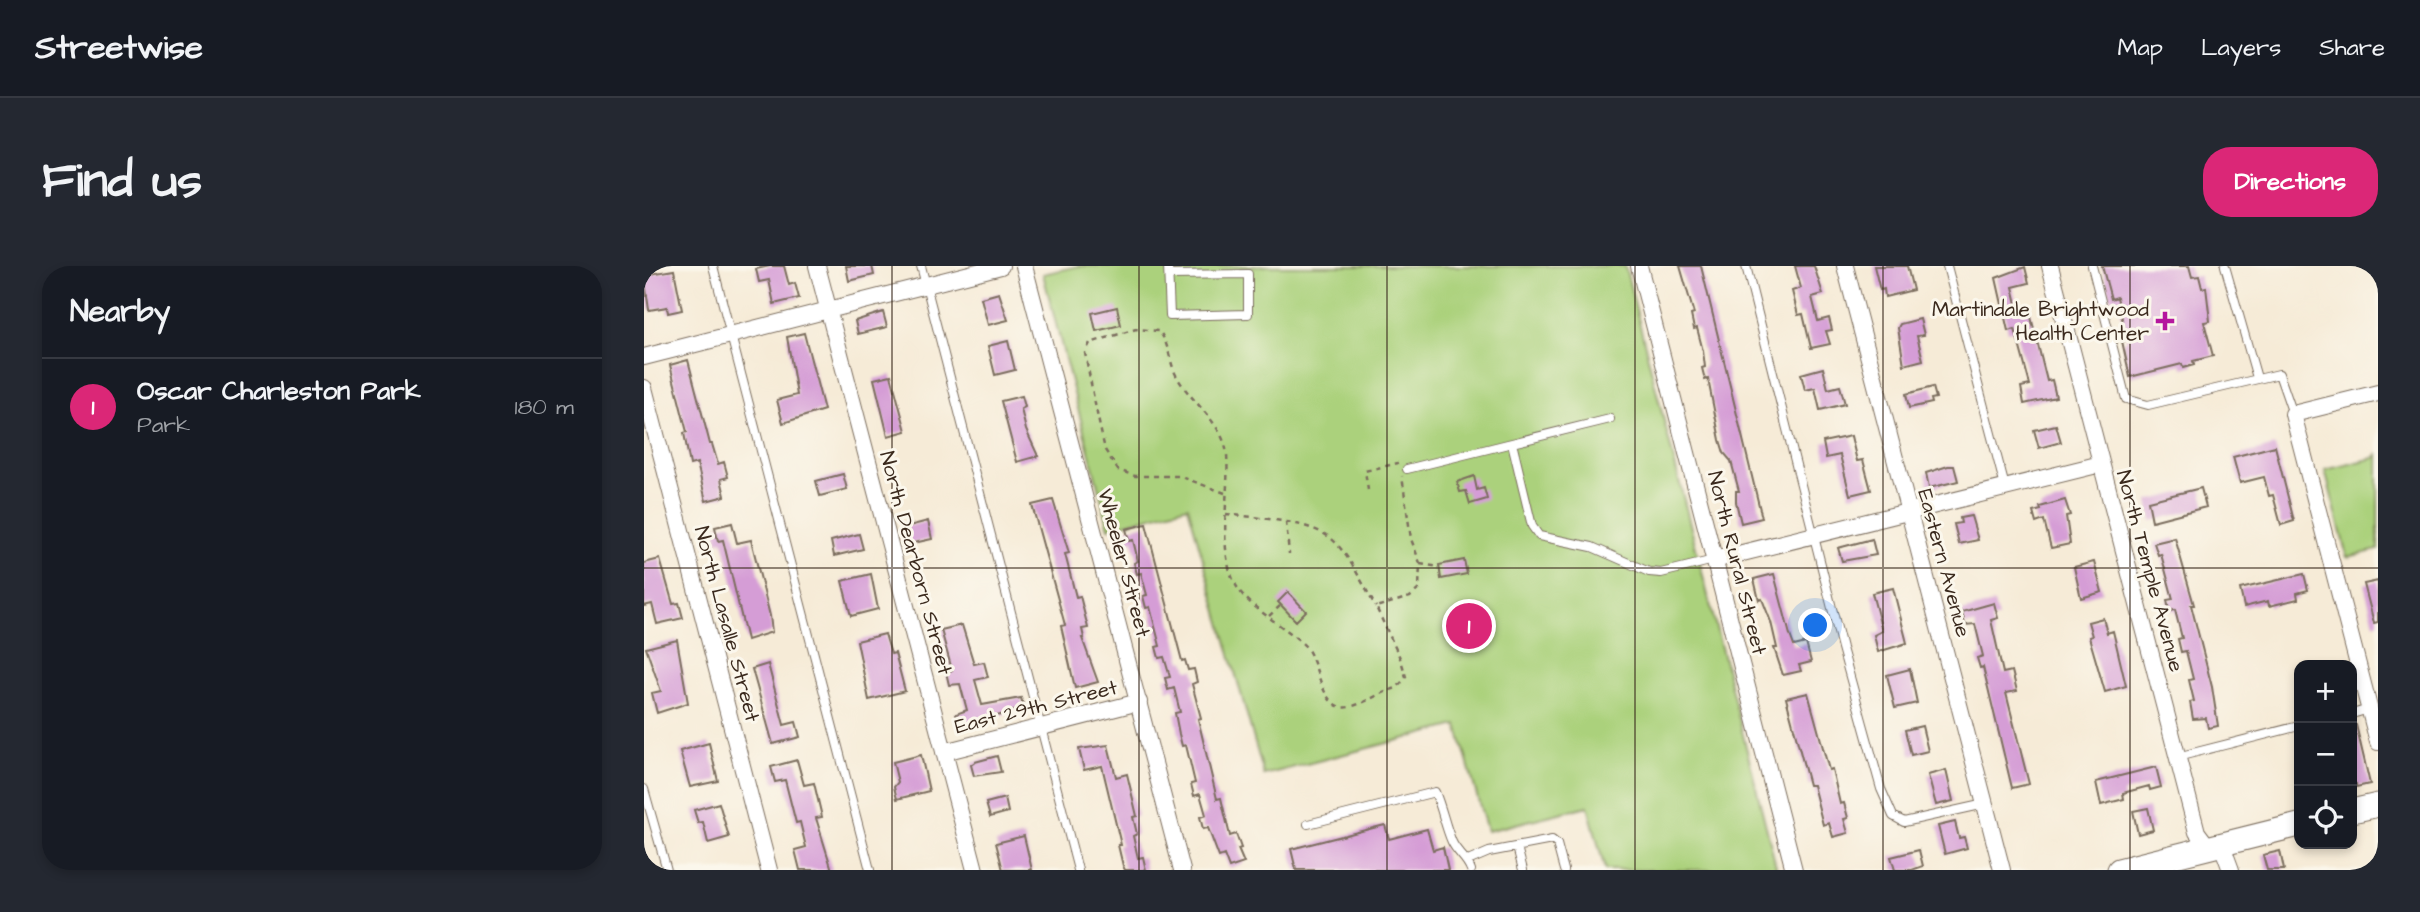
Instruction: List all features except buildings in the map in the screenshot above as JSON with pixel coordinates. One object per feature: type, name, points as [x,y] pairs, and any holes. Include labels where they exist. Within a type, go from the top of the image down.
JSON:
[{"type":"main road","points":[[2357,810],[2378,804]]},
{"type":"main road","points":[[2119,870],[2294,826]]},
{"type":"street","name":"North Dearborn Street","points":[[817,266],[975,870]]},
{"type":"street","points":[[644,357],[1001,266]]},
{"type":"street","name":"Wheeler Street","points":[[1024,266],[1182,870]]},
{"type":"street","name":"North Rural Street","points":[[1639,266],[1794,870]]},
{"type":"street","name":"Eastern Avenue","points":[[1846,266],[2002,870]]},
{"type":"street","name":"North Temple Avenue","points":[[2050,266],[2198,835],[2206,844],[2216,846],[2227,855],[2231,870]]},
{"type":"street","name":"North Lasalle Street","points":[[644,388],[764,869]]},
{"type":"street","points":[[2378,393],[2293,414],[2378,742]]},
{"type":"street","points":[[1714,560],[2101,464]]},
{"type":"street","name":"East 29th Street","points":[[944,752],[1139,702]]},
{"type":"lane","points":[[713,266],[870,870]]},
{"type":"lane","points":[[921,266],[1078,870]]},
{"type":"lane","points":[[1746,266],[1881,789],[1893,816],[1904,822],[1985,804]]},
{"type":"lane","points":[[1947,266],[2006,488]]},
{"type":"lane","points":[[2092,266],[2126,400],[2148,405],[2279,373],[2293,414]]},
{"type":"lane","points":[[2225,266],[2257,378]]},
{"type":"lane","points":[[1168,270],[1248,274],[1248,314],[1170,316],[1168,270]]},
{"type":"lane","points":[[1404,466],[1611,419]]},
{"type":"lane","points":[[1512,443],[1532,526],[1539,536],[1592,547],[1649,572],[1661,573],[1714,560]]},
{"type":"lane","points":[[2357,713],[2369,709]]},
{"type":"lane","points":[[2177,757],[2294,727]]},
{"type":"lane","points":[[644,789],[667,870]]},
{"type":"lane","points":[[1308,824],[1435,792],[1451,840],[1469,865],[1489,852],[1555,841],[1564,870]]},
{"type":"lane","points":[[1517,847],[1523,870]]},
{"type":"path","points":[[1225,493],[1179,476],[1135,476],[1118,470],[1105,450],[1085,353],[1090,343],[1136,329],[1159,331],[1164,337],[1177,378],[1223,438],[1227,455],[1225,493],[1226,514],[1230,569],[1238,589],[1307,648],[1328,700],[1351,708],[1381,692],[1398,688],[1406,677],[1401,660],[1376,607],[1353,566],[1334,540],[1318,530],[1286,522],[1226,514]]},
{"type":"path","points":[[1376,607],[1414,595],[1419,589],[1420,564],[1411,539],[1404,466]]},
{"type":"path","points":[[1286,522],[1289,554]]},
{"type":"path","points":[[1420,564],[1439,567]]},
{"type":"path","points":[[1269,616],[1281,605]]},
{"type":"green space","points":[[1079,266],[1625,266],[1777,870],[1605,870],[1588,806],[1487,831],[1457,725],[1264,775],[1188,506],[1109,528],[1043,274]]},
{"type":"green space","points":[[2378,453],[2378,550],[2347,557],[2325,470],[2374,458]]},
{"type":"place","name":"Martindale Brightwood Health Center","points":[[2165,321]]},
{"type":"place","name":"Oscar Charleston Park","points":[[1469,626]]}]
